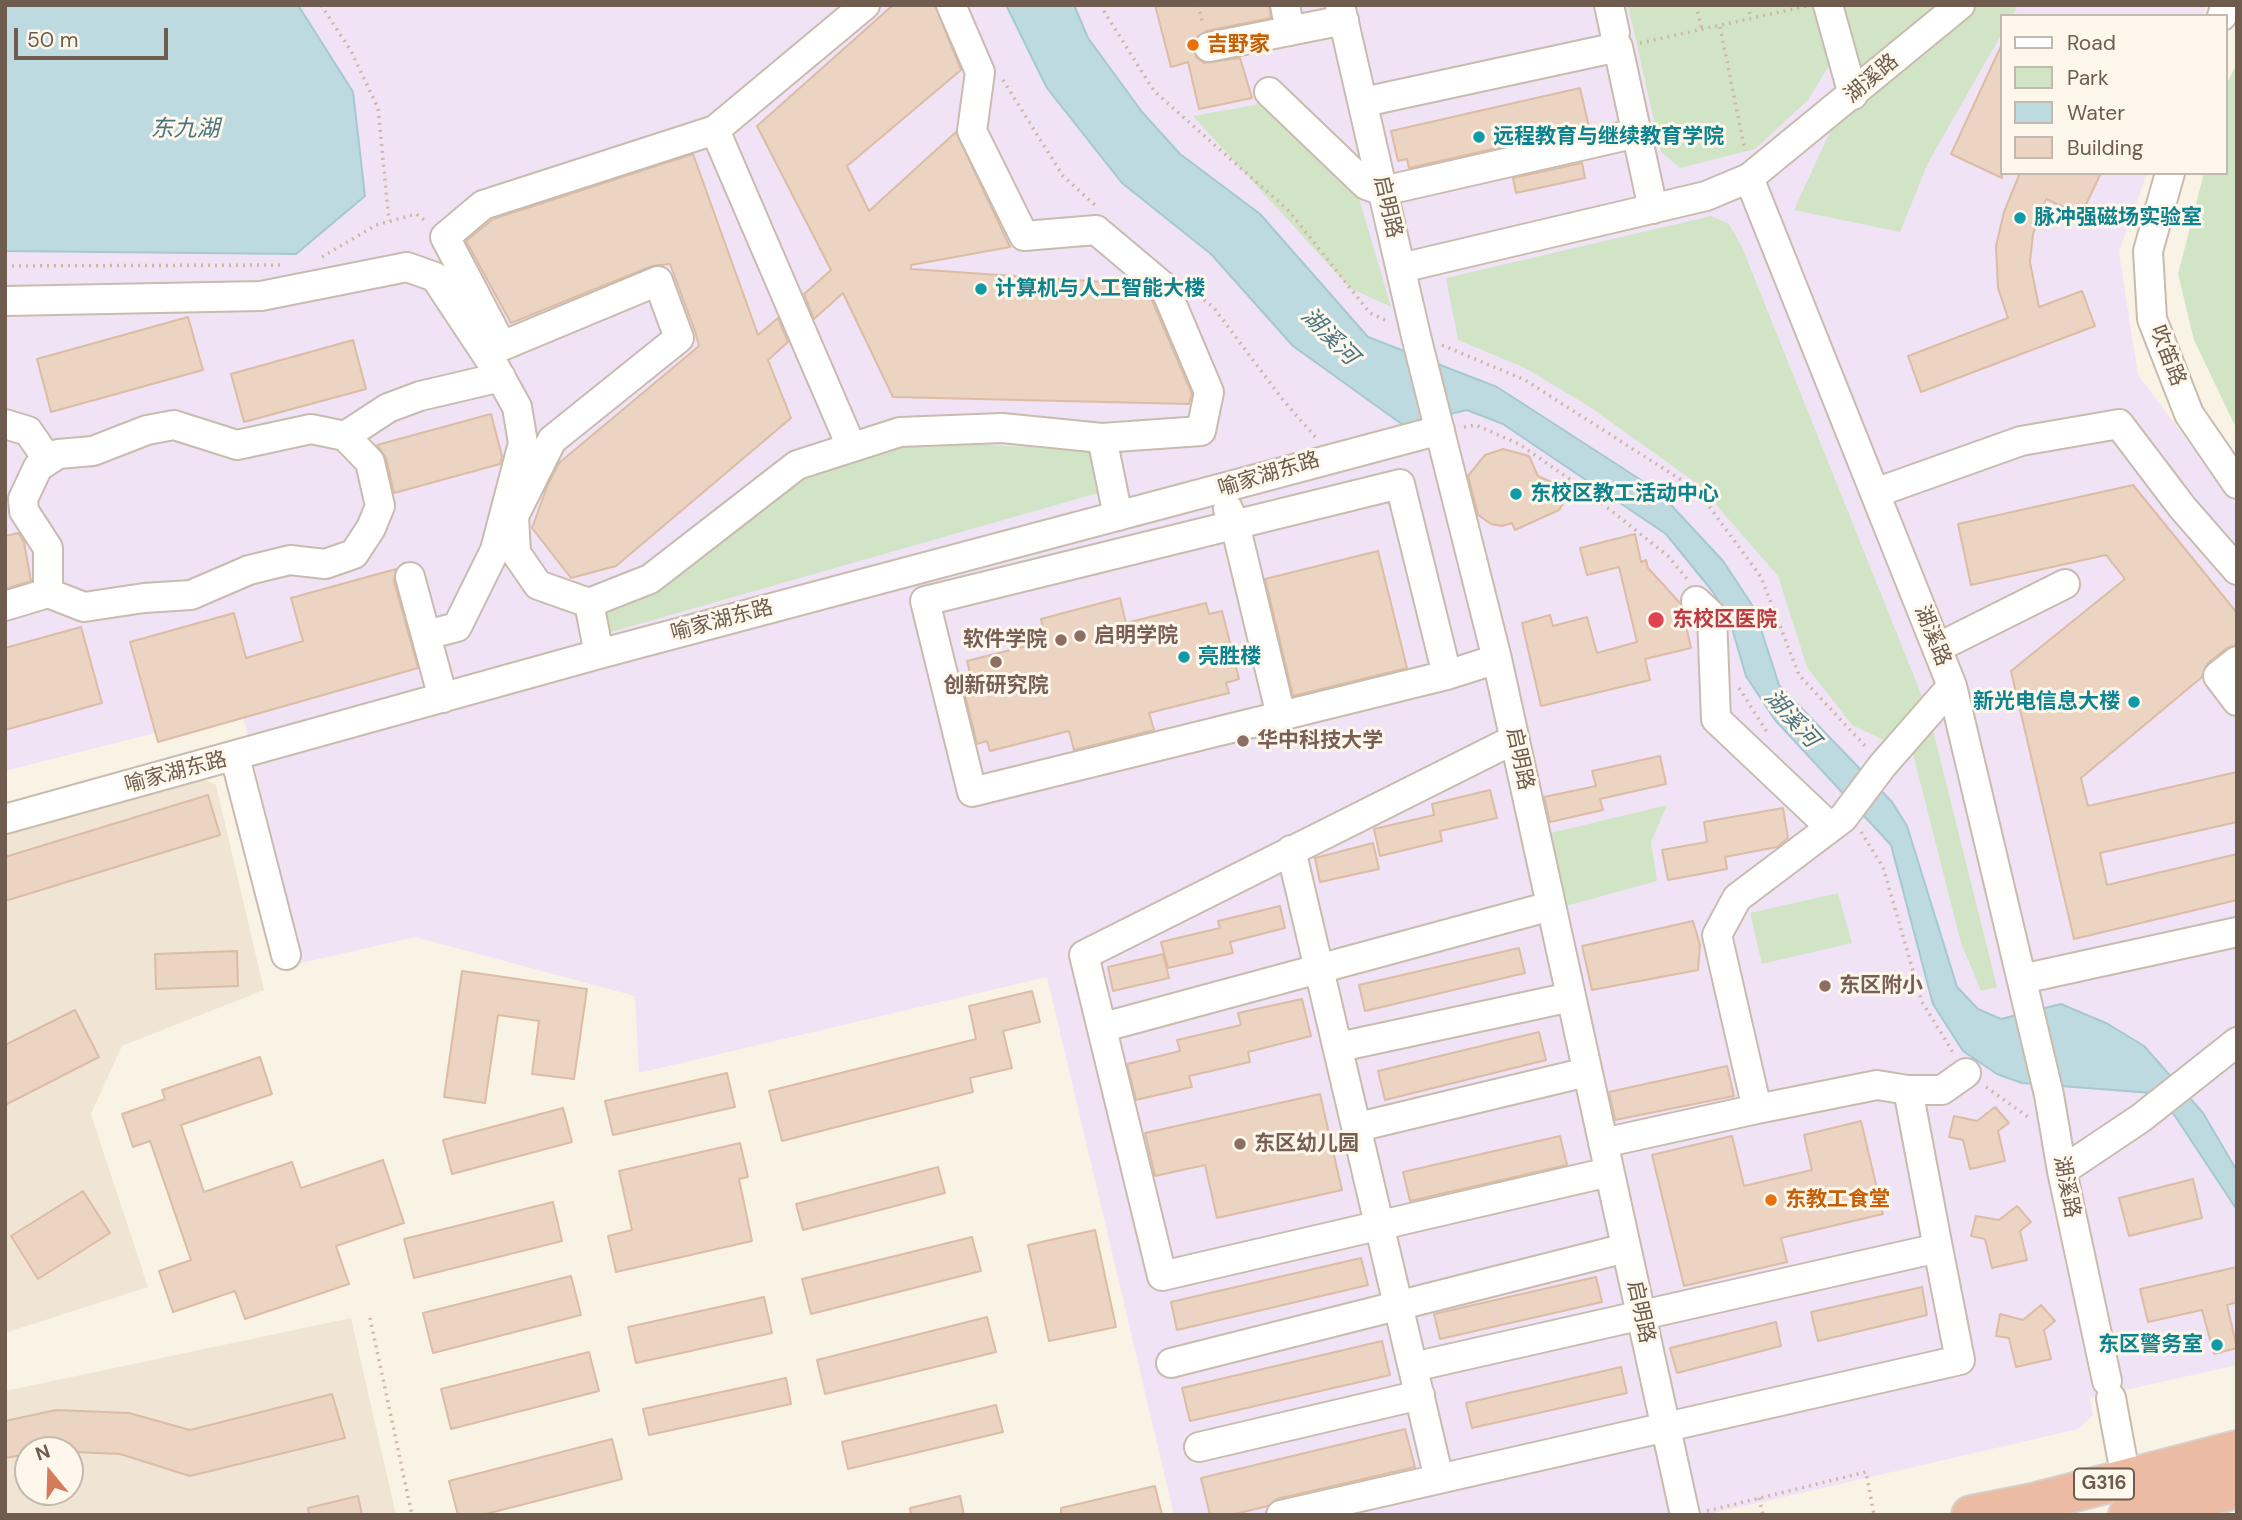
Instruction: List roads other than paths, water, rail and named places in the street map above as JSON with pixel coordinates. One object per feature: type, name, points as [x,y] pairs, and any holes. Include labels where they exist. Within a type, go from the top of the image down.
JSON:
[{"type":"highway","name":"G316","points":[[2127,1497],[2237,1450]]},
{"type":"highway","name":"G316","points":[[1971,1515],[2032,1503],[2237,1489]]},
{"type":"street","points":[[865,5],[715,130],[483,205],[445,237],[502,346],[658,281],[679,338],[552,440],[514,516],[516,553],[538,585],[589,603],[650,579],[797,465],[900,432],[1002,428],[1102,438],[1201,431],[1209,392],[1165,288],[1096,230],[1024,236],[972,131],[980,72],[951,5]]},
{"type":"street","points":[[1609,5],[1653,209]]},
{"type":"street","points":[[1828,5],[1853,95]]},
{"type":"street","name":"湖溪路","points":[[1960,5],[1749,178],[1952,686],[2049,1095],[2062,1171],[2109,1390],[2127,1497]]},
{"type":"street","points":[[1209,47],[1288,18],[1342,13]]},
{"type":"street","name":"启明路","points":[[1342,13],[1415,335],[1497,659],[1666,1427],[1694,1513]]},
{"type":"street","points":[[1364,102],[1617,40]]},
{"type":"street","points":[[1269,92],[1366,185],[1383,191],[1637,133]]},
{"type":"street","points":[[715,130],[851,446]]},
{"type":"street","name":"吹笛路","points":[[2169,175],[2148,251],[2152,319],[2189,414],[2237,484]]},
{"type":"street","points":[[1401,268],[1653,209],[1706,195],[1749,178]]},
{"type":"street","points":[[5,301],[261,296],[407,267],[435,277],[501,377],[517,407],[523,443],[495,550],[457,627],[426,635]]},
{"type":"street","points":[[345,436],[388,408],[420,396],[501,377]]},
{"type":"street","points":[[5,424],[28,430],[48,460]]},
{"type":"street","points":[[1875,493],[2021,441],[2119,424],[2182,507],[2237,570]]},
{"type":"street","points":[[5,606],[48,593],[65,603],[84,607],[128,599],[191,595],[249,570],[290,560],[325,564],[354,554],[371,528],[380,506],[370,462],[345,436],[311,429],[237,445],[174,425],[148,430],[93,451],[58,454],[37,467],[14,501],[24,511],[48,548],[48,593]]},
{"type":"street","name":"喻家湖东路","points":[[5,819],[599,654],[1218,490],[1327,457],[1440,429]]},
{"type":"street","points":[[1102,438],[1118,516]]},
{"type":"street","points":[[1447,675],[1400,484],[925,601],[972,792],[1447,675],[1497,659]]},
{"type":"street","points":[[1218,490],[1235,524],[1281,716]]},
{"type":"street","points":[[410,577],[443,698]]},
{"type":"street","points":[[1937,648],[2065,584]]},
{"type":"street","points":[[1696,601],[1712,616],[1716,719],[1837,822]]},
{"type":"street","points":[[589,603],[599,654]]},
{"type":"street","points":[[2237,661],[2218,676],[2237,701]]},
{"type":"street","points":[[1757,1109],[1717,935],[1737,898],[1837,822],[1952,686]]},
{"type":"street","points":[[1514,739],[1084,955],[1104,1027],[1162,1276],[1609,1172]]},
{"type":"street","points":[[235,757],[286,955]]},
{"type":"street","points":[[1291,850],[1321,967],[1439,1479]]},
{"type":"street","points":[[1104,1027],[1551,906]]},
{"type":"street","points":[[2025,991],[2237,932]]},
{"type":"street","points":[[1339,1047],[1571,997]]},
{"type":"street","points":[[2062,1171],[2141,1118],[2237,1042]]},
{"type":"street","points":[[1358,1128],[1587,1072]]},
{"type":"street","points":[[1603,1143],[1877,1085],[1908,1090],[1942,1090],[1966,1073]]},
{"type":"street","points":[[1281,1515],[1960,1360],[1908,1090]]},
{"type":"street","points":[[1171,1363],[1626,1248]]},
{"type":"street","points":[[1413,1367],[1938,1248]]},
{"type":"street","points":[[1199,1447],[1420,1395]]},
{"type":"water","name":"东九湖","points":[[5,5],[298,5],[353,92],[365,196],[296,254],[5,251]]},
{"type":"water","name":"湖溪河","points":[[1006,5],[1074,5],[1088,38],[1142,112],[1180,154],[1260,214],[1368,337],[1497,387],[1658,491],[1723,561],[1754,608],[1779,685],[1892,802],[1907,826],[1957,987],[1978,1009],[2001,1019],[2061,1004],[2108,1024],[2144,1046],[2203,1113],[2237,1171],[2237,1210],[2171,1110],[2152,1093],[2022,1083],[1997,1074],[1963,1051],[1933,1004],[1891,845],[1775,720],[1746,676],[1729,618],[1713,592],[1666,534],[1503,424],[1467,410],[1403,425],[1293,346],[1211,254],[1122,183],[1047,88]]},
{"type":"place","name":"吉野家","points":[[1193,45]]},
{"type":"place","name":"远程教育与继续教育学院","points":[[1479,137]]},
{"type":"place","name":"脉冲强磁场实验室","points":[[2020,218]]},
{"type":"place","name":"计算机与人工智能大楼","points":[[981,289]]},
{"type":"place","name":"东校区教工活动中心","points":[[1516,494]]},
{"type":"place","name":"东校区医院","points":[[1656,620]]},
{"type":"place","name":"启明学院","points":[[1080,636]]},
{"type":"place","name":"软件学院","points":[[1061,640]]},
{"type":"place","name":"亮胜楼","points":[[1184,657]]},
{"type":"place","name":"创新研究院","points":[[996,662]]},
{"type":"place","name":"新光电信息大楼","points":[[2134,702]]},
{"type":"place","name":"华中科技大学","points":[[1243,741]]},
{"type":"place","name":"东区附小","points":[[1825,986]]},
{"type":"place","name":"东区幼儿园","points":[[1240,1144]]},
{"type":"place","name":"东教工食堂","points":[[1771,1200]]},
{"type":"place","name":"东区警务室","points":[[2217,1345]]}]
